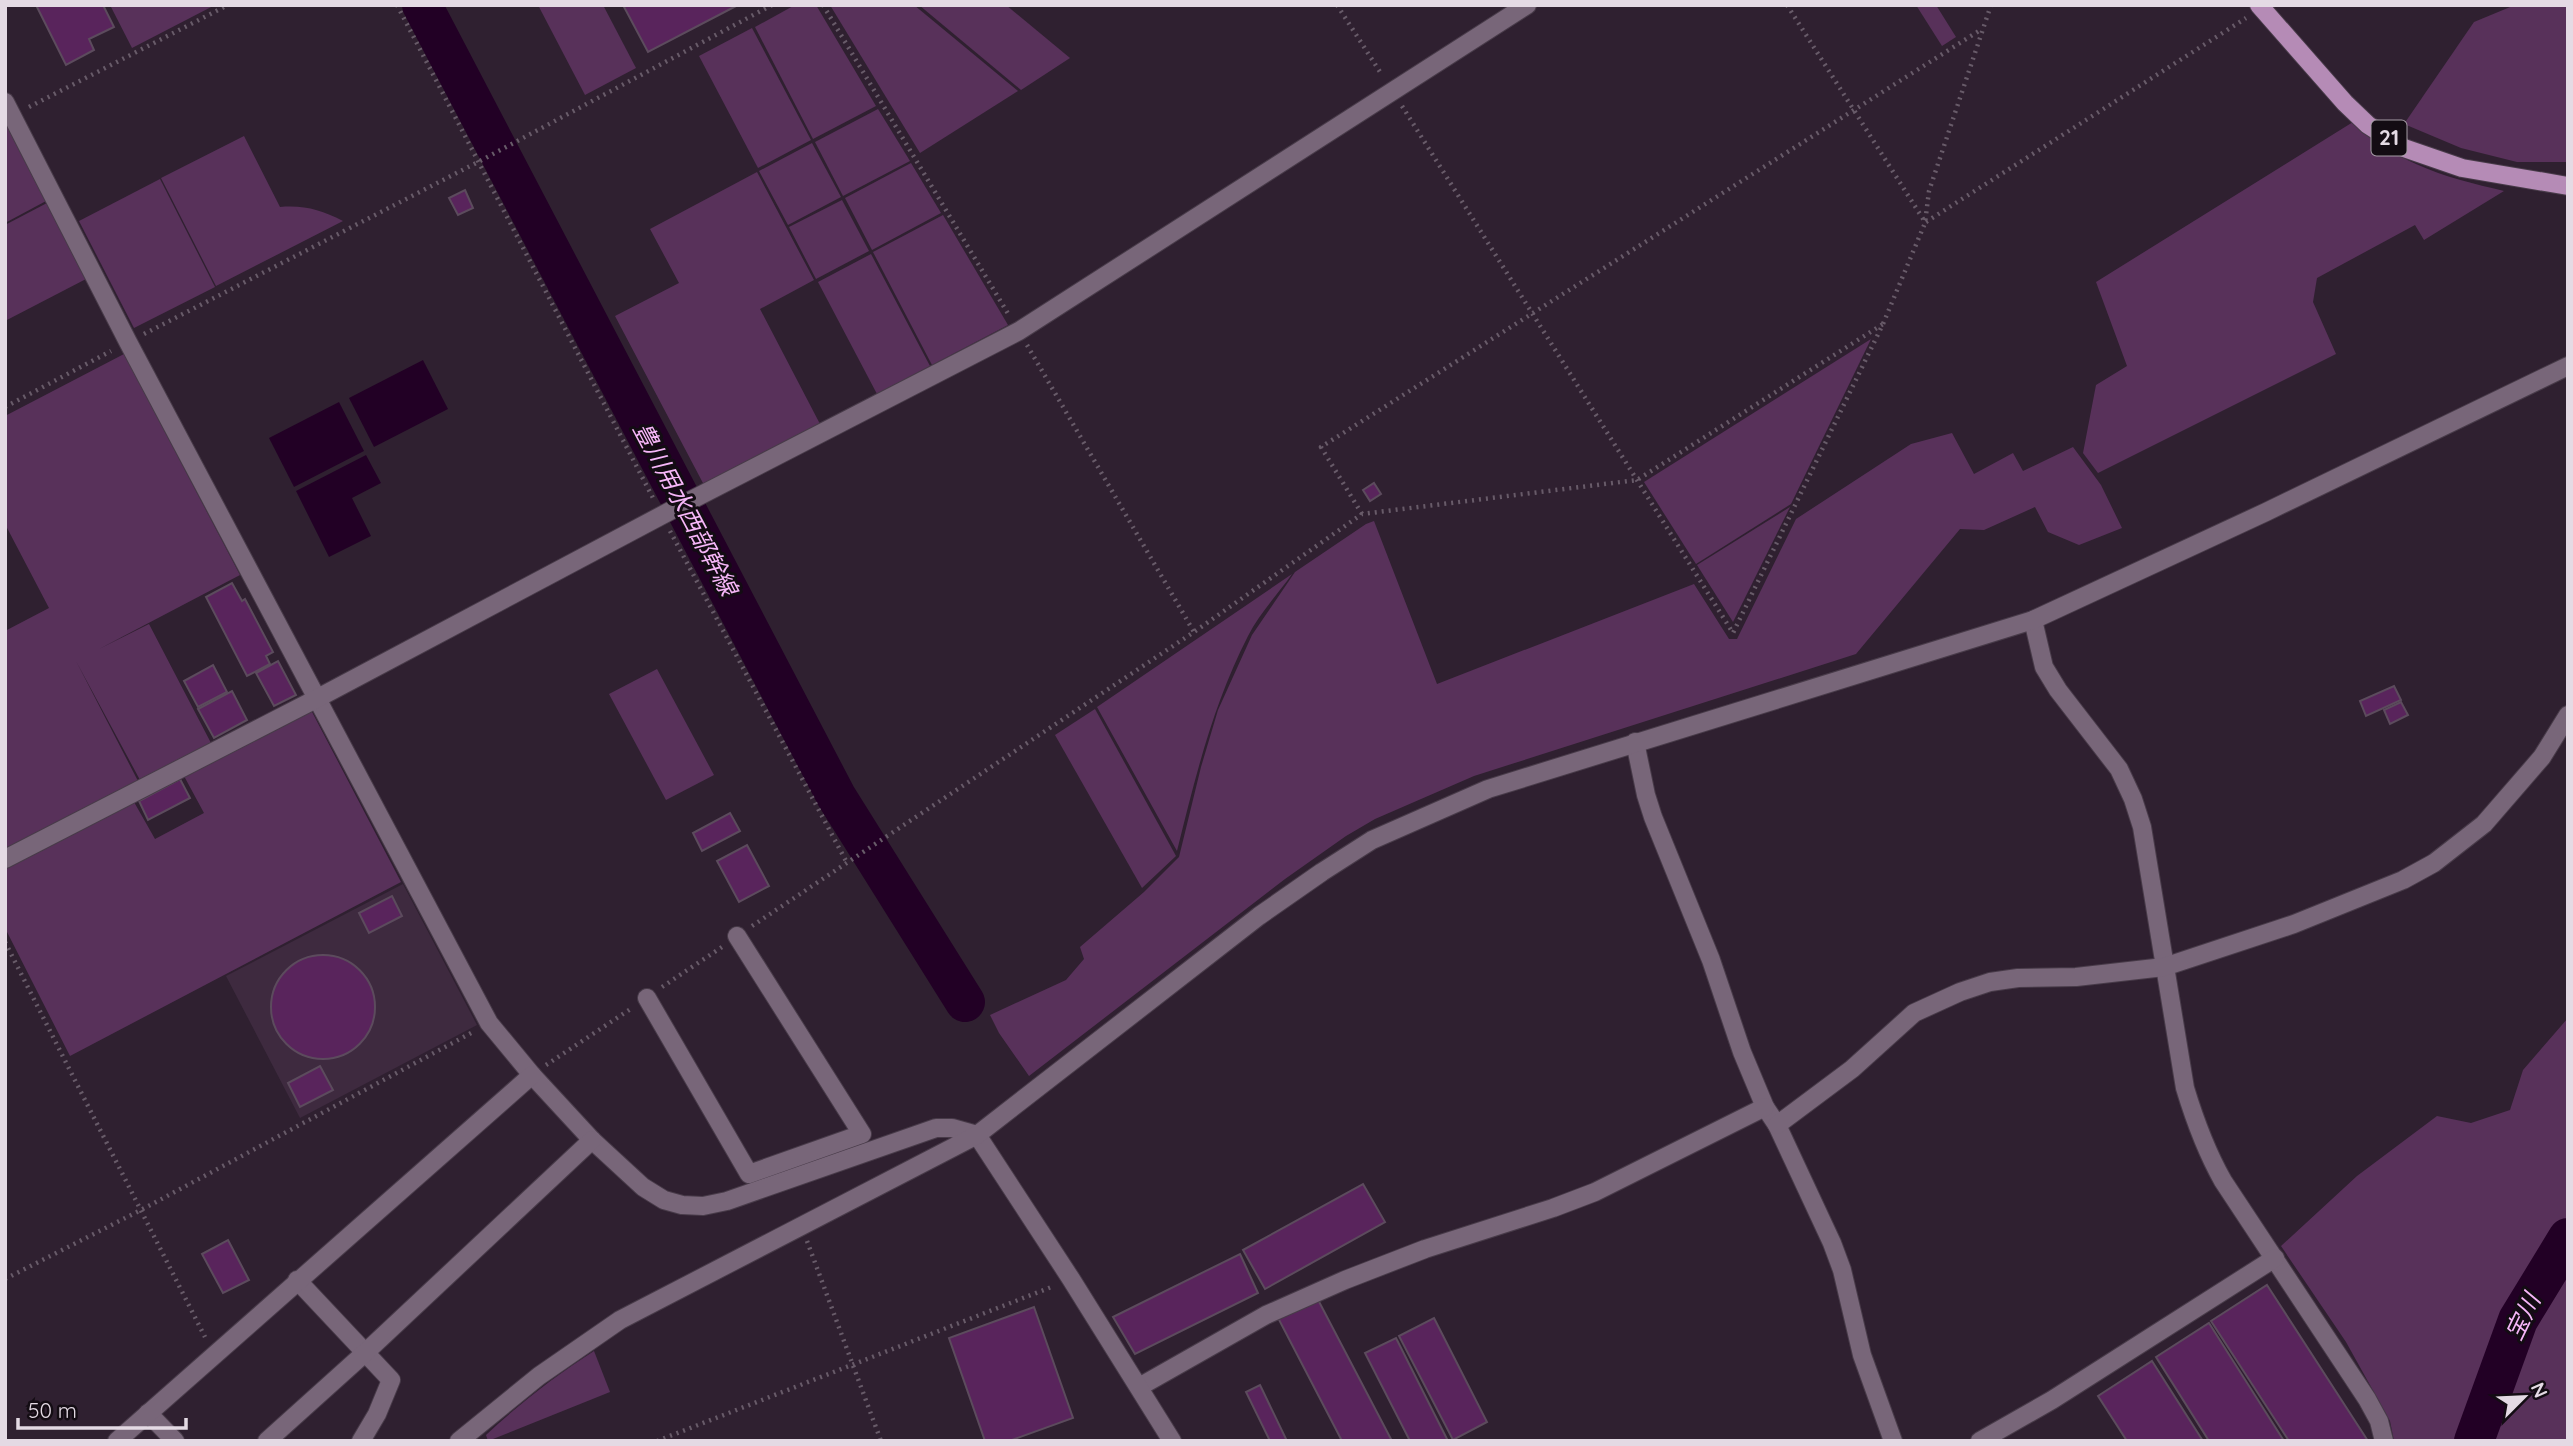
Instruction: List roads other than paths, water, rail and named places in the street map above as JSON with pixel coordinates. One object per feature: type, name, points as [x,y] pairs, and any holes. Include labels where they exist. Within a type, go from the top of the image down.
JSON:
[{"type":"main road","name":"21","points":[[2260,7],[2345,103],[2368,124],[2404,148],[2462,167],[2568,186]]},
{"type":"street","points":[[5,859],[1019,331],[1527,5]]},
{"type":"street","points":[[9,109],[128,342],[489,1023],[532,1075],[592,1140],[643,1187],[664,1200],[682,1205],[703,1206],[748,1194],[936,1128],[952,1128],[977,1135],[1072,1279],[1172,1441]]},
{"type":"street","points":[[459,1441],[539,1376],[620,1320],[977,1135],[1259,916],[1372,840],[1488,789],[2034,620],[2266,512],[2568,366]]},
{"type":"street","points":[[2034,620],[2044,667],[2058,690],[2109,754],[2133,799],[2142,827],[2185,1088],[2195,1124],[2223,1181],[2367,1399],[2379,1421],[2384,1441]]},
{"type":"street","points":[[1777,1125],[1852,1069],[1914,1013],[1960,992],[1990,982],[2018,978],[2076,977],[2164,967],[2294,924],[2403,880],[2462,844],[2511,796],[2542,758],[2568,715]]},
{"type":"street","points":[[1635,742],[1653,817],[1711,960],[1742,1052],[1765,1107],[1777,1125],[1832,1243],[1842,1270],[1862,1355],[1893,1441]]},
{"type":"street","points":[[647,998],[749,1174],[862,1134],[737,936]]},
{"type":"street","points":[[117,1441],[532,1075]]},
{"type":"street","points":[[1139,1387],[1266,1315],[1425,1248],[1595,1192],[1765,1107]]},
{"type":"street","points":[[267,1441],[367,1352],[592,1140]]},
{"type":"street","points":[[1980,1441],[2052,1400],[2275,1258]]},
{"type":"street","points":[[298,1280],[391,1380],[377,1414],[361,1441]]},
{"type":"street","points":[[148,1413],[176,1441]]},
{"type":"waterway","name":"豊川用水西部幹線","points":[[422,5],[836,796],[965,1002]]},
{"type":"waterway","name":"宝川","points":[[2474,1441],[2518,1320],[2568,1238]]}]
